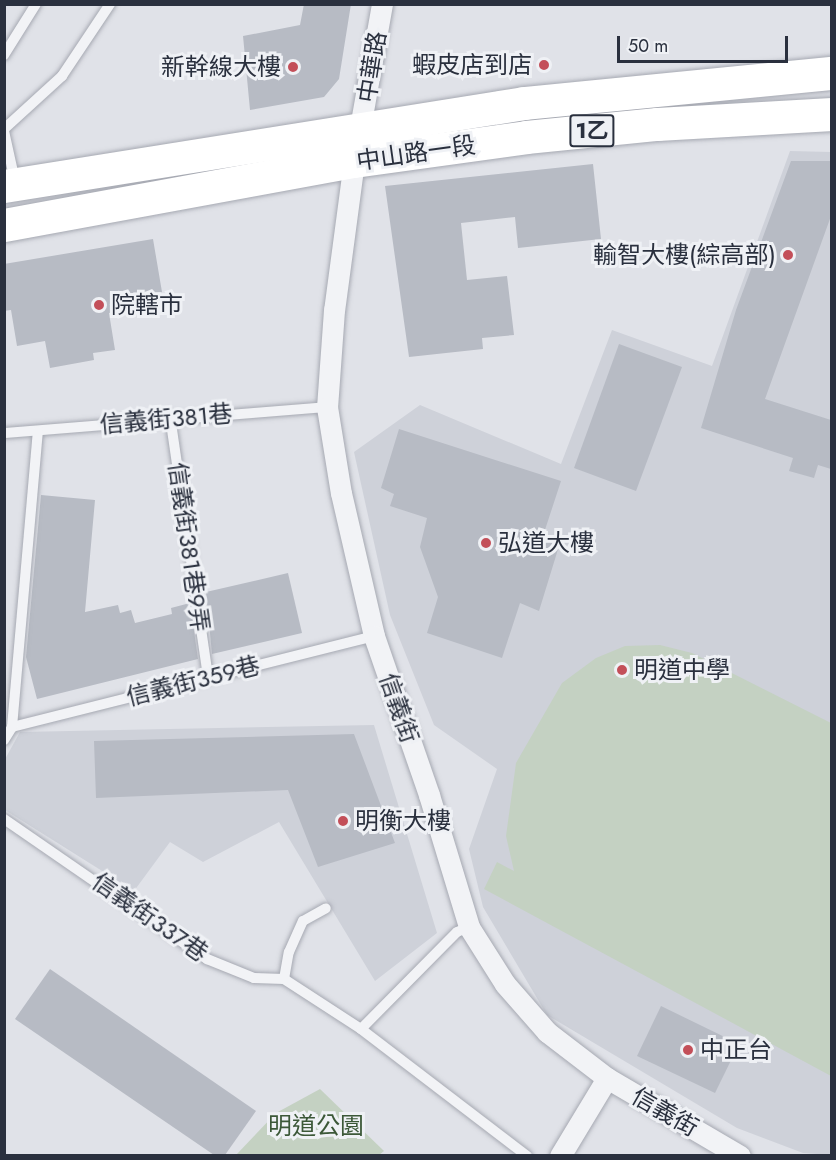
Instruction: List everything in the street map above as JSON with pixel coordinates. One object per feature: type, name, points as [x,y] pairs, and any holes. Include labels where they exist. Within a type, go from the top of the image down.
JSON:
[{"type":"main road","name":"中山路一段","points":[[10,185],[524,103],[831,73]]},
{"type":"main road","name":"中山路一段","points":[[4,225],[354,161],[580,132],[831,114]]},
{"type":"street","name":"中華路","points":[[361,129],[382,4]]},
{"type":"street","name":"信義街","points":[[361,129],[354,161],[334,310],[327,407],[341,493],[374,636],[429,795],[469,927],[505,984],[547,1032],[607,1078],[740,1155]]},
{"type":"street","points":[[560,1155],[607,1078]]},
{"type":"lane","points":[[4,55],[36,4]]},
{"type":"lane","points":[[10,185],[4,130],[62,76],[110,4]]},
{"type":"lane","name":"信義街381巷","points":[[4,433],[170,416],[327,407]]},
{"type":"lane","name":"信義街381巷9弄","points":[[170,416],[208,677]]},
{"type":"lane","points":[[4,740],[12,727],[38,430]]},
{"type":"lane","name":"信義街359巷","points":[[12,727],[374,636]]},
{"type":"lane","name":"信義街337巷","points":[[4,819],[207,959],[254,978],[285,979]]},
{"type":"lane","points":[[326,908],[303,921],[289,952],[285,979],[361,1029],[527,1155]]},
{"type":"lane","points":[[361,1029],[456,933],[469,927]]},
{"type":"shaded area","name":"明道中學","points":[[790,151],[831,152],[831,1155],[803,1153],[737,1128],[547,1015],[483,907],[469,849],[497,769],[434,725],[390,615],[354,452],[420,405],[561,464],[612,330],[712,366]]},
{"type":"shaded area","points":[[374,725],[437,933],[375,981],[279,822],[203,862],[170,842],[134,891],[5,810],[4,761],[20,732]]},
{"type":"green space","points":[[660,645],[692,653],[831,723],[831,1076],[484,889],[497,862],[514,871],[506,836],[516,763],[562,683],[596,658],[625,646]]},
{"type":"green space","name":"明道公園","points":[[320,1089],[384,1151],[379,1155],[236,1155],[276,1113]]},
{"type":"building","name":"新幹線大樓","points":[[304,4],[351,4],[339,79],[324,97],[250,110],[243,36],[300,25]]},
{"type":"building","points":[[791,161],[831,161],[831,216],[765,399],[831,420],[831,469],[818,465],[814,478],[789,471],[793,458],[701,428],[736,310]]},
{"type":"building","points":[[593,164],[601,239],[518,248],[515,217],[461,223],[467,280],[507,276],[514,335],[482,338],[483,349],[409,357],[385,186]]},
{"type":"building","name":"院轄市","points":[[153,239],[162,292],[122,299],[124,310],[109,313],[115,350],[93,353],[94,360],[50,368],[45,341],[17,346],[11,310],[4,311],[4,264]]},
{"type":"building","points":[[619,344],[682,367],[636,491],[574,468]]},
{"type":"building","name":"弘道大樓","points":[[399,429],[561,481],[542,539],[559,546],[539,611],[520,603],[502,658],[427,633],[438,597],[420,547],[427,518],[390,506],[394,494],[381,488]]},
{"type":"building","points":[[41,495],[95,500],[85,612],[118,605],[120,613],[131,610],[135,623],[172,614],[171,608],[190,603],[198,659],[37,699],[26,657]]},
{"type":"building","points":[[288,573],[302,633],[212,654],[206,592]]},
{"type":"building","name":"明衡大樓","points":[[354,734],[395,843],[318,867],[288,790],[96,798],[94,741]]},
{"type":"building","points":[[50,969],[256,1111],[225,1155],[214,1155],[15,1019]]},
{"type":"building","name":"中正台","points":[[661,1006],[739,1044],[715,1093],[637,1056]]},
{"type":"place","name":"蝦皮店到店","points":[[544,65]]},
{"type":"place","name":"新幹線大樓","points":[[293,67]]},
{"type":"place","name":"輸智大樓(綜高部)","points":[[788,255]]},
{"type":"place","name":"院轄市","points":[[99,305]]},
{"type":"place","name":"弘道大樓","points":[[486,543]]},
{"type":"place","name":"明道中學","points":[[622,670]]},
{"type":"place","name":"明衡大樓","points":[[343,821]]},
{"type":"place","name":"中正台","points":[[688,1050]]}]
